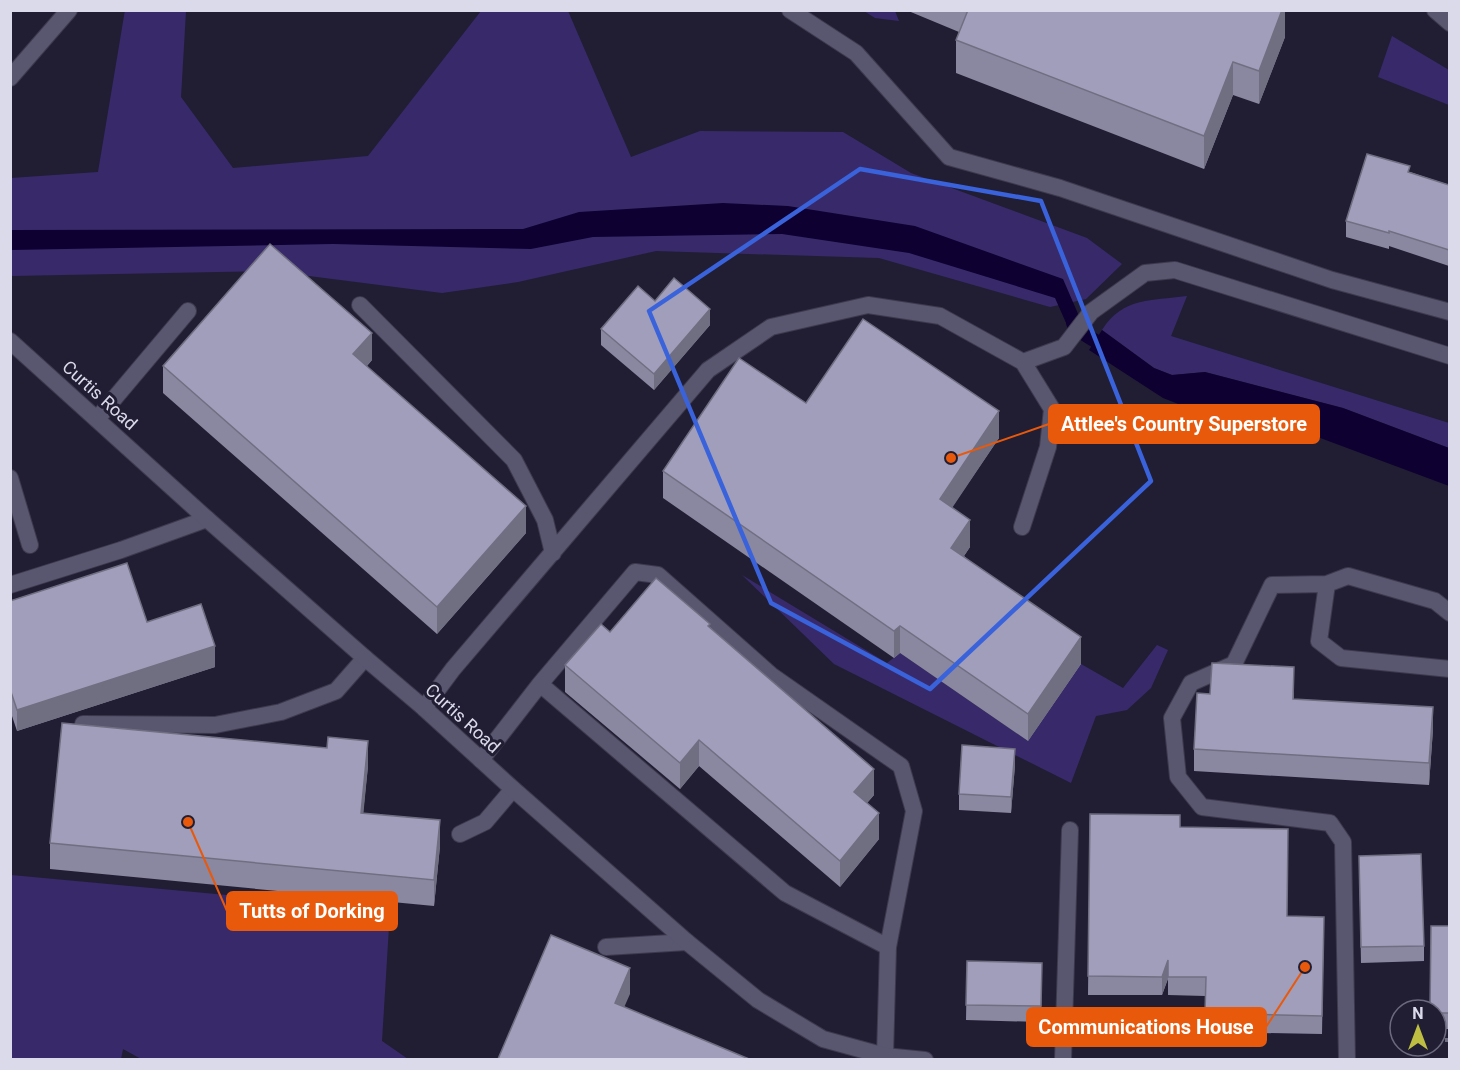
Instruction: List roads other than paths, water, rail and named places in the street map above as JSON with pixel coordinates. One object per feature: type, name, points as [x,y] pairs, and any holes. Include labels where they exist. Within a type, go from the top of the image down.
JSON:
[{"type":"street","points":[[10,78],[69,10]]},
{"type":"street","points":[[790,10],[856,53],[949,157],[1060,188],[1332,280],[1449,312]]},
{"type":"street","points":[[1435,10],[1449,23]]},
{"type":"street","points":[[1023,362],[1064,347],[1091,312],[1145,273],[1175,270],[1449,356]]},
{"type":"street","points":[[360,305],[514,460],[545,520],[553,553]]},
{"type":"street","points":[[424,708],[453,669],[708,370],[771,327],[868,305],[940,316],[1023,362],[1052,409],[1048,447],[1022,527]]},
{"type":"street","points":[[97,419],[188,311]]},
{"type":"street","name":"Curtis Road","points":[[10,341],[207,519],[424,708],[513,789],[687,942],[758,1000],[823,1039],[885,1056],[925,1059]]},
{"type":"street","points":[[10,478],[30,545]]},
{"type":"street","points":[[10,585],[121,550],[207,519]]},
{"type":"street","points":[[481,760],[540,684],[635,572],[658,575],[771,675],[901,766],[914,811],[888,947],[885,1056]]},
{"type":"street","points":[[1347,1059],[1342,842],[1330,823],[1202,807],[1178,777],[1172,718],[1191,683],[1234,664],[1272,585],[1327,584],[1348,576],[1435,601],[1449,613]]},
{"type":"street","points":[[1327,584],[1319,641],[1341,658],[1449,669]]},
{"type":"street","points":[[82,724],[215,725],[281,711],[336,691],[365,658]]},
{"type":"street","points":[[540,684],[785,893],[888,947]]},
{"type":"street","points":[[460,834],[485,822],[513,789]]},
{"type":"street","points":[[1063,1059],[1070,830]]},
{"type":"street","points":[[606,947],[687,942]]},
{"type":"waterway","points":[[1073,323],[1076,329],[1110,350]]},
{"type":"place","name":"Attlee's Country Superstore","points":[[951,458]]},
{"type":"place","name":"Tutts of Dorking","points":[[188,822]]},
{"type":"place","name":"Communications House","points":[[1305,967]]}]
